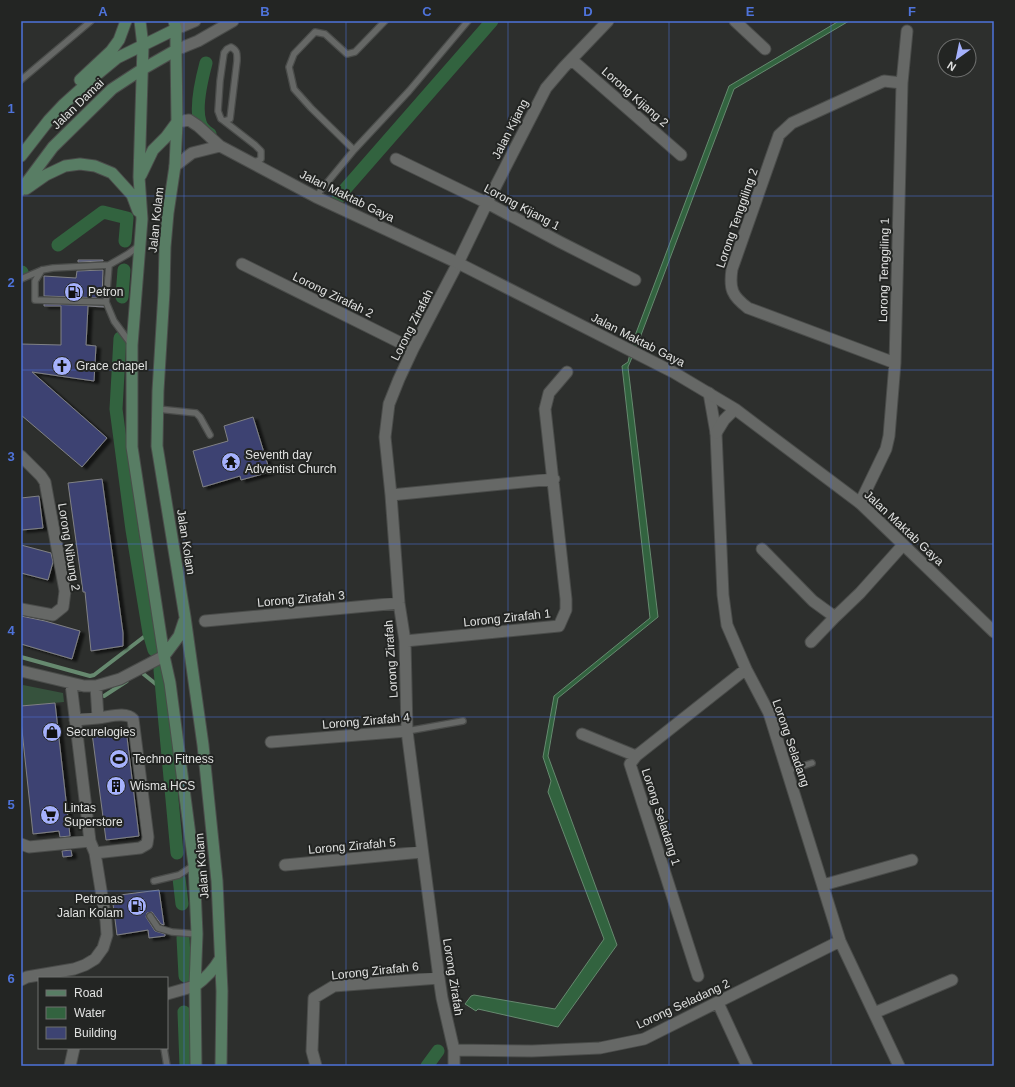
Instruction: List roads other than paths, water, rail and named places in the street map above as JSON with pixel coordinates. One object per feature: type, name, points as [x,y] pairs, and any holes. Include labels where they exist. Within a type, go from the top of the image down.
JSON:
[{"type":"main road","points":[[49,120],[70,91],[112,51],[119,40],[126,21]]},
{"type":"main road","name":"Jalan Kolam","points":[[140,21],[143,46],[140,177],[142,219],[132,345],[132,447],[164,656],[170,683],[194,866],[198,934],[196,986],[196,1066]]},
{"type":"main road","name":"Jalan Damai","points":[[21,156],[49,120],[64,104],[117,58],[143,46],[175,25]]},
{"type":"main road","name":"Jalan Kolam","points":[[175,25],[177,122],[175,166],[165,247],[157,446],[204,752],[217,881],[222,991],[221,1066]]},
{"type":"main road","name":"Jalan Damai","points":[[21,191],[58,141],[112,89],[176,50]]},
{"type":"main road","points":[[140,177],[154,150],[177,122]]},
{"type":"main road","points":[[21,191],[46,175],[65,166],[80,164],[95,166],[112,172],[132,195],[142,219]]},
{"type":"main road","points":[[164,656],[179,636],[183,628],[184,617]]},
{"type":"main road","points":[[196,986],[214,970],[220,959]]},
{"type":"street","name":"Jalan Damai","points":[[175,25],[195,21]]},
{"type":"street","name":"Jalan Damai","points":[[176,50],[198,41],[233,21]]},
{"type":"street","name":"Jalan Kijang","points":[[458,263],[546,88],[608,21]]},
{"type":"street","points":[[735,21],[765,49]]},
{"type":"street","name":"Lorong Tenggiling 1","points":[[860,503],[886,449],[889,436],[895,363],[902,83],[907,31]]},
{"type":"street","name":"Lorong Kijang 2","points":[[572,60],[681,155]]},
{"type":"street","name":"Lorong Tenggiling 2","points":[[895,363],[748,308],[739,301],[732,291],[730,281],[732,269],[779,135],[792,123],[884,81],[902,83]]},
{"type":"street","name":"Jalan Maktab Gaya","points":[[177,122],[189,120],[220,146],[316,197],[458,263],[673,372],[735,409],[860,503],[994,632]]},
{"type":"street","points":[[175,166],[192,153],[220,146]]},
{"type":"street","name":"Lorong Kijang 1","points":[[396,159],[487,203],[636,280]]},
{"type":"street","name":"Lorong Zirafah","points":[[454,1066],[454,1050],[439,978],[407,731],[405,641],[399,603],[385,437],[389,404],[399,379],[458,263]]},
{"type":"street","name":"Lorong Zirafah 2","points":[[242,264],[414,349]]},
{"type":"street","name":"Lorong Zirafah 1","points":[[405,641],[559,626],[566,610],[566,599],[554,479],[545,409],[549,393],[567,372]]},
{"type":"street","name":"Lorong Seladang","points":[[709,393],[716,432],[723,595],[727,625],[746,669],[769,713],[840,941],[899,1066]]},
{"type":"street","points":[[716,432],[724,420],[735,409]]},
{"type":"street","name":"Lorong Nibung 2","points":[[21,456],[45,482],[65,591],[63,607],[53,615],[21,609]]},
{"type":"street","points":[[391,495],[554,479]]},
{"type":"street","points":[[811,642],[860,593],[903,545]]},
{"type":"street","points":[[762,549],[813,601],[835,617]]},
{"type":"street","name":"Lorong Zirafah 3","points":[[206,621],[399,603]]},
{"type":"street","points":[[21,671],[71,684],[96,686],[120,679],[164,656]]},
{"type":"street","name":"Lorong Seladang 1","points":[[698,976],[630,764],[636,756],[746,669]]},
{"type":"street","points":[[21,980],[74,969],[85,965],[95,959],[103,948],[107,935],[95,854],[90,841],[71,684]]},
{"type":"street","points":[[96,686],[98,718]]},
{"type":"street","points":[[75,720],[124,715],[131,717],[133,720],[148,837],[146,844],[140,848],[95,854]]},
{"type":"street","name":"Lorong Zirafah 4","points":[[271,742],[407,731]]},
{"type":"street","points":[[582,734],[636,756]]},
{"type":"street","points":[[21,844],[29,847],[90,841]]},
{"type":"street","name":"Lorong Zirafah 5","points":[[285,865],[422,852]]},
{"type":"street","points":[[823,885],[912,860]]},
{"type":"street","name":"Lorong Seladang 2","points":[[454,1050],[532,1051],[600,1048],[644,1039],[840,941]]},
{"type":"street","name":"Lorong Zirafah 6","points":[[316,1066],[312,1051],[314,998],[334,986],[439,978]]},
{"type":"street","points":[[874,1013],[952,980]]},
{"type":"street","points":[[168,994],[196,986]]},
{"type":"street","points":[[718,1003],[747,1066]]},
{"type":"street","points":[[70,1066],[74,1049]]},
{"type":"lane","points":[[21,80],[91,21]]},
{"type":"lane","points":[[354,150],[311,108],[294,89],[290,67],[294,54],[315,32],[325,34],[348,54],[355,52],[385,21]]},
{"type":"lane","points":[[316,197],[354,150],[409,92],[468,21]]},
{"type":"lane","points":[[224,121],[230,119],[237,61],[237,53],[231,47],[224,53],[218,111],[221,119],[255,145],[261,152],[261,159],[253,163]]},
{"type":"lane","points":[[21,279],[42,270],[53,268],[109,265],[140,245]]},
{"type":"lane","points":[[109,265],[106,302],[114,321],[132,345]]},
{"type":"lane","points":[[42,270],[35,281],[35,300],[106,302]]},
{"type":"lane","points":[[158,409],[196,413],[210,434]]},
{"type":"lane","name":"Lorong Zirafah 4","points":[[407,731],[463,720]]},
{"type":"lane","points":[[788,771],[812,763]]},
{"type":"lane","points":[[154,881],[180,874],[194,866]]},
{"type":"lane","points":[[150,916],[158,928],[172,932],[198,934]]},
{"type":"lane","points":[[164,1049],[167,1066]]},
{"type":"water","points":[[839,21],[849,21],[734,89],[628,367],[658,617],[558,698],[548,756],[617,945],[558,1027],[478,1009],[476,1011],[465,1004],[471,996],[474,995],[555,1009],[604,939],[548,792],[551,781],[543,757],[554,696],[650,618],[622,366],[628,362],[633,341],[729,86]]},
{"type":"waterway","points":[[337,200],[492,21]]},
{"type":"waterway","points":[[206,63],[198,109],[201,126],[210,134]]},
{"type":"waterway","points":[[58,245],[103,212],[127,218],[125,241]]},
{"type":"waterway","points":[[122,297],[124,270]]},
{"type":"waterway","points":[[120,338],[116,409],[132,530],[149,633],[154,650]]},
{"type":"waterway","points":[[21,657],[90,676],[94,675],[149,633]]},
{"type":"waterway","points":[[160,670],[177,853]]},
{"type":"waterway","points":[[139,673],[141,672],[162,689]]},
{"type":"waterway","points":[[104,696],[127,681]]},
{"type":"waterway","points":[[179,878],[182,904]]},
{"type":"waterway","points":[[183,938],[185,976]]},
{"type":"waterway","points":[[184,1012],[186,1066]]},
{"type":"waterway","points":[[427,1066],[438,1051]]},
{"type":"place","name":"Petron","points":[[74,292]]},
{"type":"place","name":"Grace chapel","points":[[62,366]]},
{"type":"place","name":"Seventh day Adventist Church","points":[[231,462]]},
{"type":"place","name":"Securelogies","points":[[52,732]]},
{"type":"place","name":"Techno Fitness","points":[[119,759]]},
{"type":"place","name":"Wisma HCS","points":[[116,786]]},
{"type":"place","name":"Lintas Superstore","points":[[50,815]]},
{"type":"place","name":"Petronas Jalan Kolam","points":[[137,906]]}]
